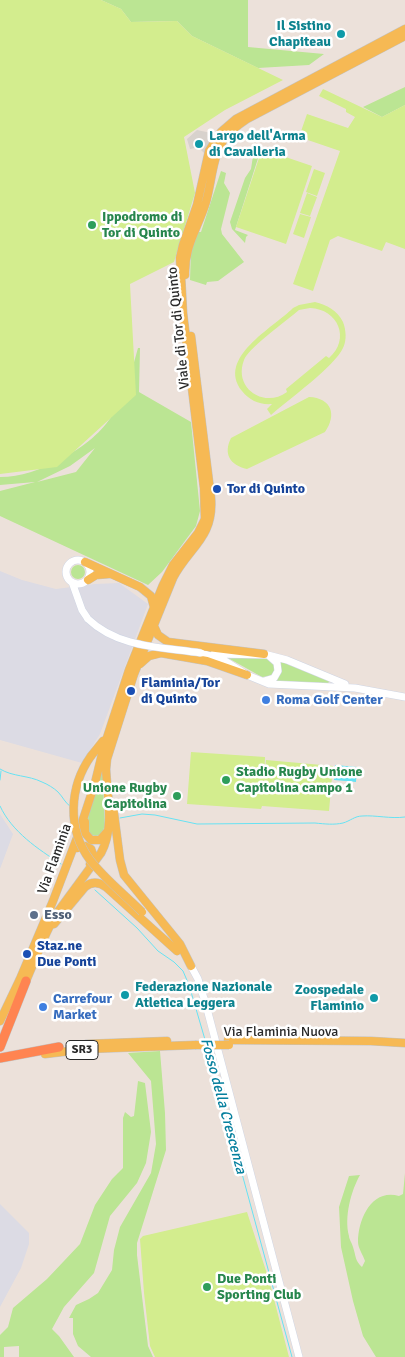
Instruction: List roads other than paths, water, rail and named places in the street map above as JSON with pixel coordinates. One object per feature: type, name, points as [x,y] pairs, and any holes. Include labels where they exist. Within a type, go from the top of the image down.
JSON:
[{"type":"highway","points":[[0,1047],[26,981]]},
{"type":"highway","name":"SR3","points":[[0,1058],[59,1047]]},
{"type":"main road","name":"Viale di Tor di Quinto","points":[[163,585],[173,564],[201,529],[205,515],[204,488],[182,308],[180,261],[183,245],[197,205],[210,149],[221,132],[236,119],[405,29]]},
{"type":"main road","name":"Viale di Tor di Quinto","points":[[153,624],[172,578],[203,536],[211,515],[211,498],[187,306],[185,261],[187,249],[205,204],[218,152],[227,136],[242,123],[405,36]]},
{"type":"main road","points":[[86,562],[140,587],[151,596],[154,607]]},
{"type":"main road","points":[[86,581],[99,574],[113,574]]},
{"type":"main road","points":[[140,587],[152,589],[163,585]]},
{"type":"main road","name":"Via Flaminia","points":[[0,1021],[20,980],[53,901],[95,783],[103,750],[129,670],[163,585]]},
{"type":"main road","points":[[153,624],[158,635],[168,642],[266,654]]},
{"type":"main road","name":"Via Flaminia","points":[[26,981],[56,913],[103,850],[107,841],[110,826],[107,759],[153,624]]},
{"type":"main road","points":[[136,670],[146,658],[159,653],[203,660],[247,674]]},
{"type":"main road","points":[[109,733],[91,756],[81,774],[75,791],[73,814],[78,837],[94,865],[142,912],[191,966]]},
{"type":"main road","points":[[108,790],[113,805],[122,869],[126,879],[180,944],[191,966]]},
{"type":"main road","points":[[85,813],[84,831],[87,838],[96,841],[102,839],[110,826]]},
{"type":"main road","points":[[69,858],[79,847],[85,846],[91,849],[93,857],[86,872]]},
{"type":"main road","points":[[44,938],[85,886],[90,883],[119,890],[134,889]]},
{"type":"main road","points":[[106,887],[178,951]]},
{"type":"main road","name":"Via Flaminia Nuova","points":[[59,1047],[105,1043],[355,1045],[382,1042],[405,1043]]},
{"type":"main road","name":"Via Flaminia Nuova","points":[[0,1062],[64,1051],[194,1043]]},
{"type":"street","points":[[78,600],[79,592],[91,571],[86,562],[75,560],[68,565],[66,573],[72,582],[78,600],[82,610],[88,619],[107,634],[127,642],[201,653],[266,654],[287,660],[355,688]]},
{"type":"street","points":[[72,582],[77,584],[86,581]]},
{"type":"street","points":[[201,653],[222,659],[263,681],[284,685],[323,685],[355,688],[405,697]]},
{"type":"street","points":[[263,681],[272,679],[278,671],[276,663],[266,654]]},
{"type":"street","points":[[191,966],[198,979],[206,1005],[299,1357]]},
{"type":"water","points":[[335,765],[357,767],[356,782],[334,780]]},
{"type":"waterway","points":[[0,769],[48,785],[55,789],[71,807]]},
{"type":"waterway","name":"Fosso della Crescenza","points":[[0,780],[1,771]]},
{"type":"waterway","name":"Fosso della Crescenza","points":[[0,806],[11,824],[19,832],[61,864]]},
{"type":"waterway","points":[[120,818],[142,814],[197,824],[333,824],[343,823],[359,816],[405,817]]},
{"type":"waterway","name":"Fosso della Crescenza","points":[[95,890],[137,928],[158,951],[183,971],[206,1043]]},
{"type":"waterway","name":"Fosso della Crescenza","points":[[208,1049],[292,1357]]},
{"type":"place","name":"Il Sistino Chapiteau","points":[[341,34]]},
{"type":"place","name":"Largo dell'Arma di Cavalleria","points":[[199,144]]},
{"type":"place","name":"Ippodromo di Tor di Quinto","points":[[92,225]]},
{"type":"place","name":"Tor di Quinto","points":[[217,489]]},
{"type":"place","name":"Flaminia/Tor di Quinto","points":[[131,691]]},
{"type":"place","name":"Roma Golf Center","points":[[266,700]]},
{"type":"place","name":"Stadio Rugby Unione Capitolina campo 1","points":[[226,780]]},
{"type":"place","name":"Unione Rugby Capitolina","points":[[177,796]]},
{"type":"place","name":"Esso","points":[[34,915]]},
{"type":"place","name":"Staz.ne Due Ponti","points":[[27,954]]},
{"type":"place","name":"Federazione Nazionale Atletica Leggera","points":[[125,995]]},
{"type":"place","name":"Zoospedale Flaminio","points":[[374,998]]},
{"type":"place","name":"Carrefour Market","points":[[43,1007]]},
{"type":"place","name":"Due Ponti Sporting Club","points":[[207,1287]]}]
